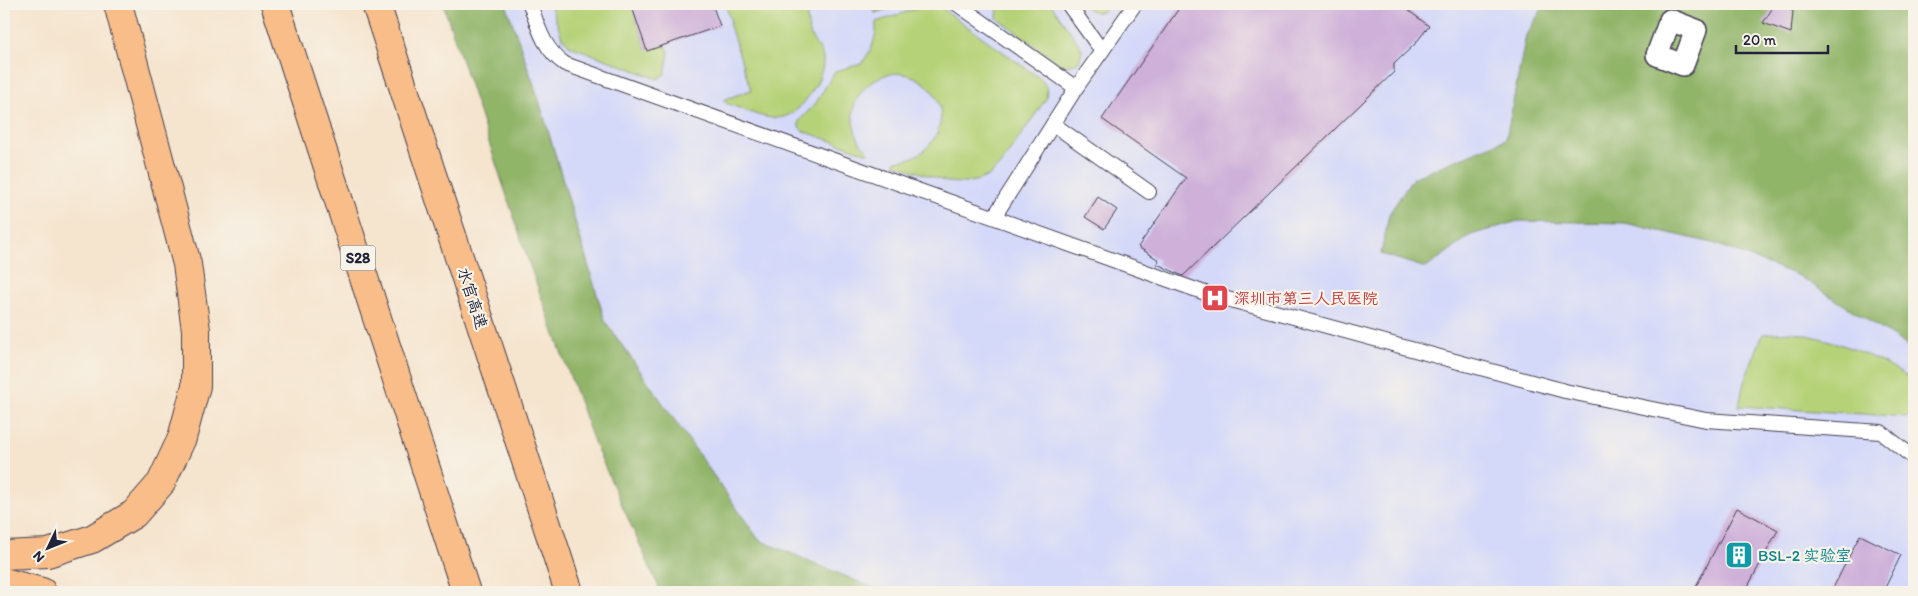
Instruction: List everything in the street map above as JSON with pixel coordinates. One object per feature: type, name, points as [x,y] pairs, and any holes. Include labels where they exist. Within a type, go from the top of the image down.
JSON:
[{"type":"highway","points":[[4,555],[48,553],[92,539],[134,514],[161,483],[182,438],[196,386],[196,330],[187,264],[118,4]]},
{"type":"highway","name":"S28","points":[[275,4],[466,592]]},
{"type":"highway","name":"水官高速","points":[[376,4],[569,592]]},
{"type":"highway","points":[[4,582],[42,592]]},
{"type":"lane","points":[[530,4],[546,45],[554,56],[565,64],[1206,294],[1565,391],[1706,420],[1881,432],[1914,458]]},
{"type":"lane","points":[[1068,4],[1102,51]]},
{"type":"lane","points":[[994,217],[1076,88],[1135,4]]},
{"type":"lane","points":[[967,6],[1076,88]]},
{"type":"lane","points":[[1053,124],[1149,192]]},
{"type":"shaded area","name":"深圳市第三人民医院","points":[[506,4],[1545,4],[1526,35],[1506,139],[1426,268],[1471,235],[1518,221],[1625,223],[1713,243],[1799,276],[1914,350],[1914,592],[882,592],[850,583],[759,540],[605,321]]},
{"type":"green space","points":[[443,4],[506,4],[538,97],[605,321],[759,540],[883,592],[661,592],[595,445],[530,266]]},
{"type":"green space","points":[[550,4],[631,4],[647,50],[665,45],[669,52],[665,74],[658,79],[570,46],[562,37]]},
{"type":"green space","points":[[725,4],[808,4],[809,30],[822,55],[823,67],[812,91],[793,113],[774,118],[763,116],[726,103],[723,100],[751,90],[729,23],[731,22]]},
{"type":"green space","points":[[873,4],[895,4],[895,7],[875,13]]},
{"type":"green space","points":[[936,4],[1041,79],[1047,88],[1046,99],[1001,164],[990,175],[979,180],[965,183],[947,182],[895,164],[895,161],[911,158],[923,151],[931,143],[939,127],[941,112],[936,98],[928,86],[915,78],[901,74],[885,75],[870,83],[859,95],[853,110],[853,122],[861,144],[869,154],[803,131],[799,127],[799,121],[816,103],[835,71],[861,64],[865,59],[874,39],[876,22]]},
{"type":"green space","points":[[998,4],[1051,4],[1082,49],[1080,60],[1073,65],[1061,65],[997,18]]},
{"type":"green space","points":[[1083,4],[1111,4],[1101,12],[1093,12]]},
{"type":"green space","points":[[1545,4],[1914,4],[1914,350],[1799,276],[1713,243],[1625,223],[1518,221],[1471,235],[1426,268],[1381,254],[1389,214],[1413,178],[1506,139],[1526,35]]},
{"type":"green space","points":[[1791,332],[1823,339],[1853,349],[1911,379],[1914,383],[1914,411],[1908,417],[1739,406],[1744,382],[1763,334]]},
{"type":"building","points":[[631,4],[712,4],[720,26],[647,51]]},
{"type":"building","points":[[1182,4],[1400,4],[1429,26],[1415,44],[1394,64],[1394,72],[1183,276],[1157,264],[1159,260],[1138,247],[1186,178],[1102,119]]},
{"type":"building","points":[[1775,4],[1783,4],[1793,11],[1791,33],[1763,23]]},
{"type":"building","points":[[1098,197],[1117,210],[1104,229],[1085,217]]},
{"type":"building","name":"BSL-2 实验室","points":[[1737,508],[1778,530],[1745,592],[1693,592]]},
{"type":"building","points":[[1860,535],[1901,555],[1883,592],[1831,592]]},
{"type":"place","name":"深圳市第三人民医院","points":[[1215,298]]},
{"type":"place","name":"BSL-2 实验室","points":[[1739,555]]}]
